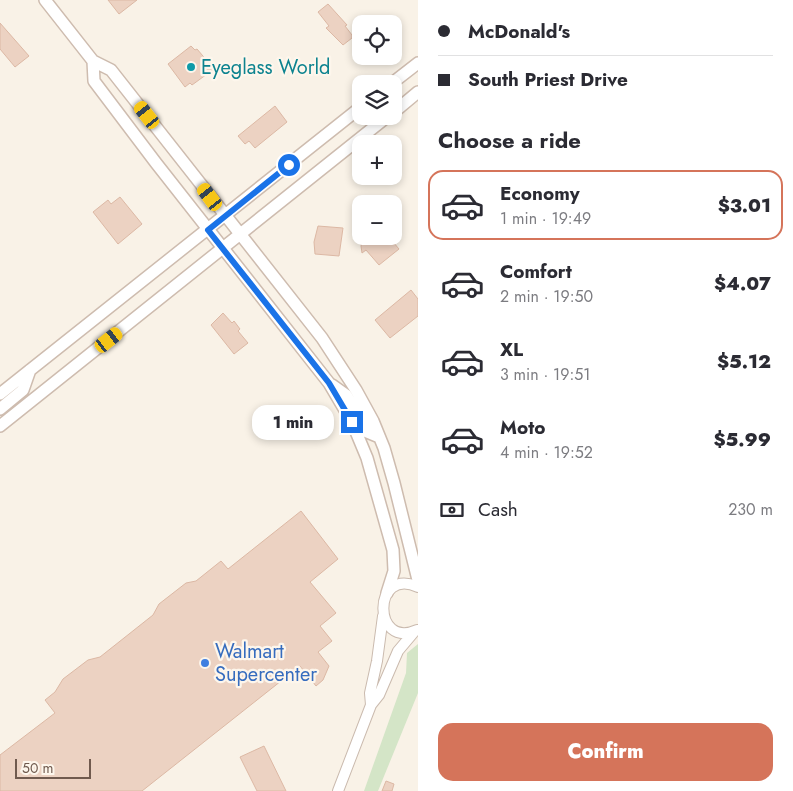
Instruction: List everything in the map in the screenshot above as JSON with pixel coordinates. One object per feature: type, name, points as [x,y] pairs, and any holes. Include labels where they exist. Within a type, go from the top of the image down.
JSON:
[{"type":"main road","points":[[45,0],[93,61],[111,70],[336,357],[356,390],[379,437],[392,474],[418,580]]},
{"type":"main road","points":[[93,61],[94,81],[208,230],[329,383],[352,422],[367,458],[394,550],[394,571],[387,593]]},
{"type":"main road","points":[[402,75],[418,62]]},
{"type":"main road","points":[[402,105],[418,92]]},
{"type":"main road","points":[[0,394],[352,114]]},
{"type":"main road","points":[[0,426],[377,125]]},
{"type":"main road","points":[[0,409],[24,390],[30,370]]},
{"type":"main road","points":[[329,383],[346,394],[367,432],[379,437]]},
{"type":"main road","points":[[399,505],[418,548]]},
{"type":"street","points":[[371,705],[370,693],[377,661],[383,616],[383,600],[387,593],[399,585],[406,584],[418,587]]},
{"type":"street","points":[[383,616],[386,623],[399,632],[416,631]]},
{"type":"street","points":[[338,791],[371,705],[379,695],[398,651],[416,631]]},
{"type":"green space","points":[[418,644],[418,693],[378,791],[364,791],[406,673],[407,653]]},
{"type":"building","points":[[108,0],[137,0],[119,14]]},
{"type":"building","points":[[328,4],[347,25],[345,26],[352,35],[352,38],[343,45],[326,28],[329,26],[318,12]]},
{"type":"building","points":[[0,23],[29,56],[15,67],[0,49]]},
{"type":"building","name":"Eyeglass World","points":[[191,46],[195,50],[197,49],[214,69],[192,85],[190,83],[185,87],[168,64]]},
{"type":"building","points":[[275,106],[287,122],[255,148],[249,141],[245,144],[238,136]]},
{"type":"building","points":[[120,197],[142,224],[118,244],[93,212],[108,200],[111,204]]},
{"type":"building","points":[[318,226],[343,228],[339,256],[315,254],[314,242]]},
{"type":"building","points":[[396,245],[399,249],[379,265],[366,250],[362,253],[361,246]]},
{"type":"building","points":[[411,290],[418,299],[418,316],[390,338],[375,320]]},
{"type":"building","points":[[223,313],[232,323],[234,321],[240,329],[238,331],[248,343],[234,354],[211,325]]},
{"type":"building","name":"Walmart Supercenter","points":[[301,511],[338,559],[310,582],[336,613],[320,626],[332,641],[318,652],[329,666],[323,680],[316,686],[300,666],[142,791],[0,791],[0,755],[55,713],[45,700],[55,692],[63,679],[88,660],[100,657],[153,615],[159,604],[186,583],[196,581],[221,561],[228,569]]},
{"type":"building","points":[[264,746],[286,791],[257,791],[240,757]]},
{"type":"building","points":[[386,781],[394,784],[392,791],[382,791]]},
{"type":"place","name":"Eyeglass World","points":[[191,67]]},
{"type":"place","name":"Walmart Supercenter","points":[[205,663]]},
{"type":"route","points":[[289,165],[208,230],[329,383],[352,422]]}]
